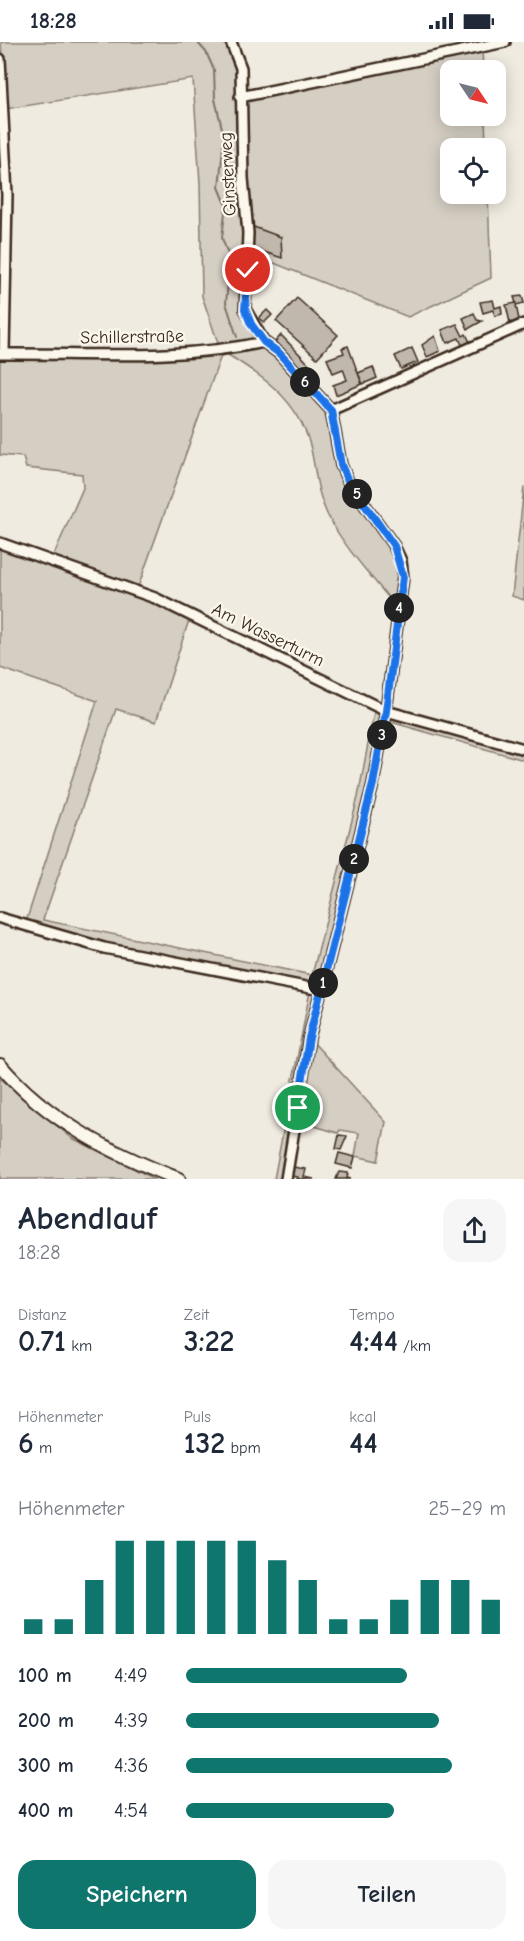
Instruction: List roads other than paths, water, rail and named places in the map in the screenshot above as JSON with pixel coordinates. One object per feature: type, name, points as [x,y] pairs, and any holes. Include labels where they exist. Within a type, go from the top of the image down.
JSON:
[{"type":"main road","points":[[0,1065],[48,1111],[79,1133],[115,1153],[179,1179]]},
{"type":"street","name":"Ginsterweg","points":[[231,42],[241,68],[240,97],[248,233],[245,309],[264,342],[279,353],[331,410]]},
{"type":"street","points":[[240,97],[506,42]]},
{"type":"street","points":[[0,59],[7,195],[2,354]]},
{"type":"street","points":[[286,1179],[309,1038],[373,784],[386,711],[403,577],[401,561],[394,546],[348,481],[341,465],[331,410],[524,324]]},
{"type":"street","name":"Schillerstraße","points":[[2,354],[126,355],[223,351],[264,342]]},
{"type":"street","name":"Am Wasserturm","points":[[0,543],[155,598],[386,711],[524,749]]},
{"type":"street","points":[[0,918],[104,948],[321,990]]},
{"type":"waterway","points":[[197,42],[206,52],[214,70],[215,99],[224,137],[219,187],[226,204],[222,238],[230,260],[226,303],[237,337]]}]
